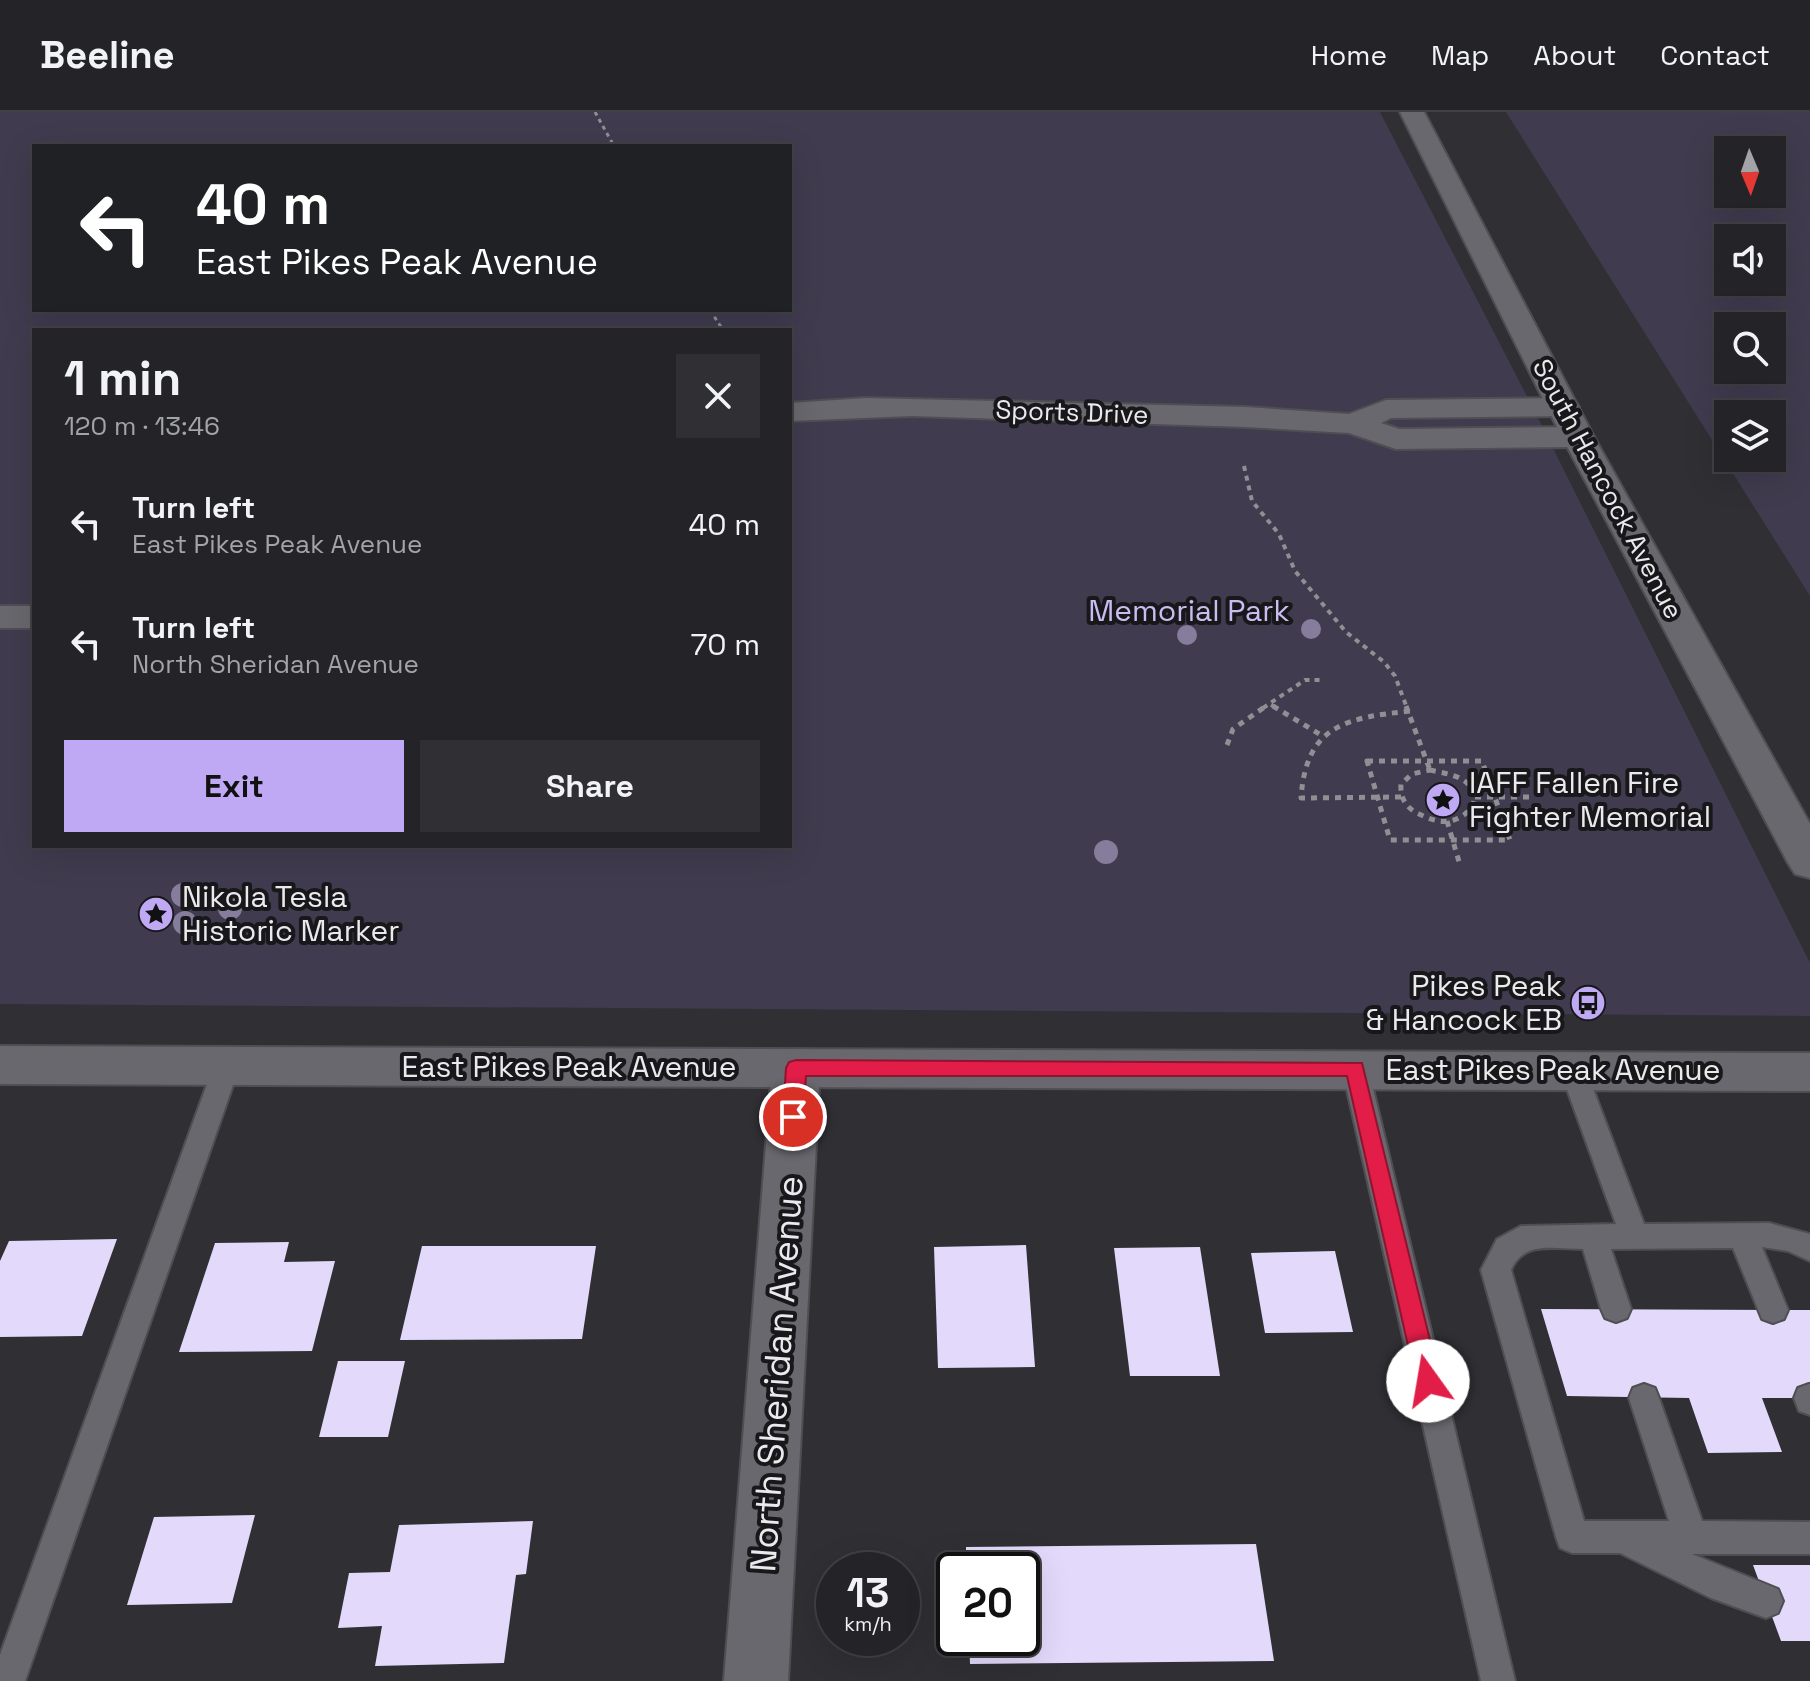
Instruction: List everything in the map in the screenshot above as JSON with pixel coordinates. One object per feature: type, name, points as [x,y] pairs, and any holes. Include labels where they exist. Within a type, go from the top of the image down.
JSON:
[{"type":"main road","name":"South Hancock Avenue","points":[[1412,112],[1578,437],[1810,863]]},
{"type":"main road","name":"Sports Drive","points":[[792,412],[897,407],[1246,417],[1353,424],[1396,439],[1578,437]]},
{"type":"main road","name":"Sports Drive","points":[[1353,424],[1386,409],[1563,407]]},
{"type":"main road","points":[[0,617],[32,617]]},
{"type":"main road","name":"East Pikes Peak Avenue","points":[[0,1065],[1810,1072]]},
{"type":"main road","name":"North Sheridan Avenue","points":[[756,1681],[796,1068]]},
{"type":"lane","points":[[8,1681],[227,1065]]},
{"type":"lane","points":[[1355,1068],[1498,1681]]},
{"type":"lane","points":[[1573,1070],[1634,1235]]},
{"type":"lane","points":[[1810,1248],[1793,1240],[1769,1235],[1634,1235],[1513,1240],[1504,1251],[1496,1270],[1572,1537],[1810,1538]]},
{"type":"lane","points":[[1742,1235],[1773,1310]]},
{"type":"lane","points":[[1593,1236],[1616,1309]]},
{"type":"lane","points":[[1644,1398],[1691,1537]]},
{"type":"lane","points":[[1622,1537],[1723,1586],[1766,1601]]},
{"type":"path","points":[[595,112],[613,144]]},
{"type":"path","points":[[1244,466],[1252,501],[1279,534],[1295,571],[1346,632],[1384,662],[1395,676],[1430,770]]},
{"type":"path","points":[[1227,745],[1233,729],[1305,680],[1323,680]]},
{"type":"path","points":[[1271,705],[1321,735]]},
{"type":"path","points":[[1401,797],[1401,784],[1405,778],[1430,770],[1459,778],[1473,790],[1476,803],[1470,813],[1447,821],[1418,814],[1401,797],[1301,798],[1301,777],[1308,756],[1321,735],[1372,715],[1410,711]]},
{"type":"path","points":[[1427,760],[1482,761],[1510,840],[1390,840],[1367,761],[1427,760]]},
{"type":"path","points":[[1475,797],[1530,797]]},
{"type":"path","points":[[1447,821],[1460,865]]},
{"type":"green space","name":"Memorial Park","points":[[0,112],[1380,112],[1529,400],[1810,963],[1810,1016],[0,1004]]},
{"type":"green space","points":[[1506,112],[1810,112],[1810,596],[1732,472],[1786,472],[1786,400],[1714,400],[1714,443]]},
{"type":"building","points":[[117,1239],[82,1336],[0,1337],[0,1261],[9,1241]]},
{"type":"building","points":[[289,1242],[284,1262],[335,1261],[312,1351],[179,1352],[215,1243]]},
{"type":"building","points":[[1026,1245],[1035,1367],[938,1368],[934,1247]]},
{"type":"building","points":[[422,1246],[596,1246],[582,1339],[400,1340]]},
{"type":"building","points":[[1200,1247],[1220,1376],[1130,1376],[1114,1248]]},
{"type":"building","points":[[1335,1251],[1353,1332],[1265,1333],[1251,1253]]},
{"type":"building","points":[[1541,1309],[1810,1310],[1810,1398],[1762,1398],[1782,1452],[1708,1453],[1689,1398],[1567,1396]]},
{"type":"building","points":[[338,1361],[405,1361],[388,1437],[319,1437]]},
{"type":"building","points":[[255,1515],[232,1603],[127,1605],[154,1517]]},
{"type":"building","points":[[533,1521],[526,1574],[516,1575],[504,1663],[375,1666],[382,1626],[338,1628],[349,1573],[390,1572],[399,1525]]},
{"type":"building","points":[[1256,1544],[1274,1661],[970,1664],[970,1656],[1040,1656],[1040,1552],[966,1552],[966,1547]]},
{"type":"building","points":[[1753,1565],[1810,1565],[1810,1641],[1781,1641]]},
{"type":"place","name":"IAFF Fallen Fire Fighter Memorial","points":[[1443,800]]},
{"type":"place","name":"Nikola Tesla Historic Marker","points":[[156,914]]},
{"type":"place","name":"Pikes Peak & Hancock EB","points":[[1588,1003]]},
{"type":"route","points":[[793,1117],[796,1068],[1355,1068],[1428,1381]]}]
